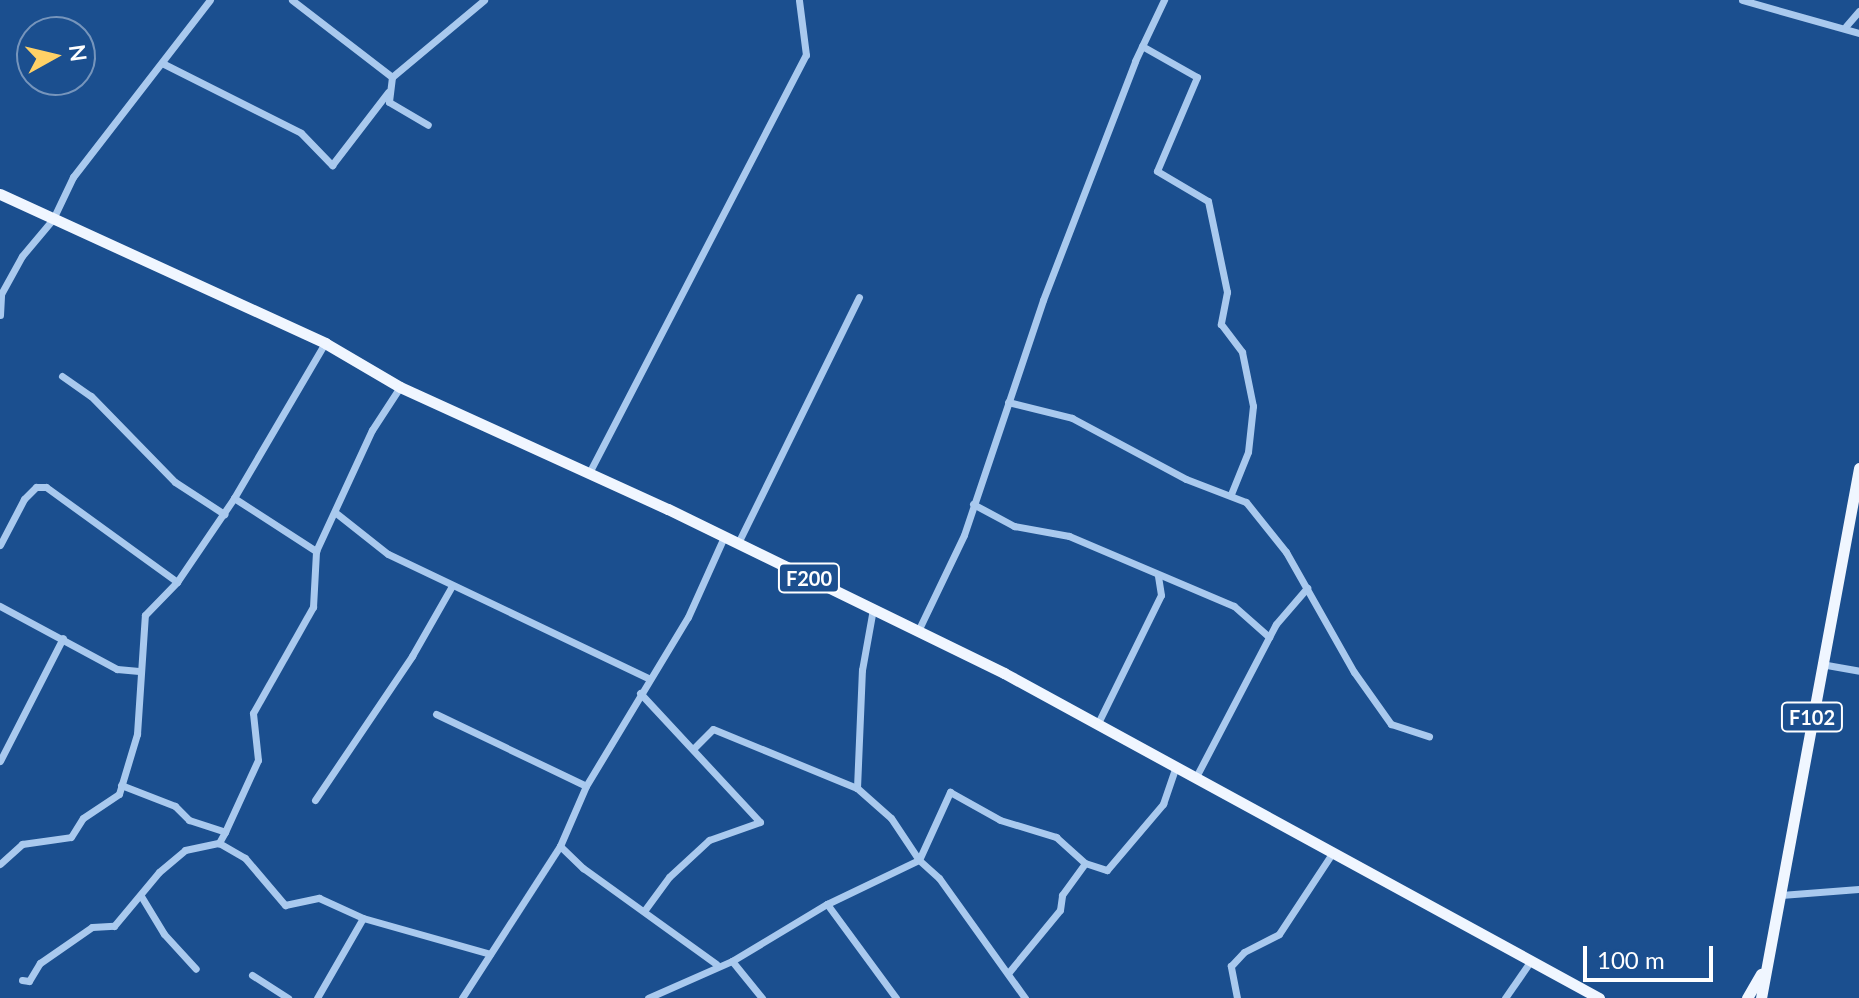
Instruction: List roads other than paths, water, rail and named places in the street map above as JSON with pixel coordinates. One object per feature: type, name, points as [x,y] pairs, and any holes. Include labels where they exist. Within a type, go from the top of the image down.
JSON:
[{"type":"main road","name":"F200","points":[[0,194],[325,343],[400,387],[738,543],[1099,721],[1599,998]]},
{"type":"main road","name":"F102","points":[[1761,998],[1859,468]]},
{"type":"main road","name":"F102","points":[[1747,998],[1766,967]]},
{"type":"street","points":[[0,315],[8,281],[53,219],[73,177],[164,64],[210,0]]},
{"type":"street","points":[[292,0],[392,77]]},
{"type":"street","points":[[428,125],[389,102],[392,77],[484,0]]},
{"type":"street","points":[[589,473],[806,55],[799,0]]},
{"type":"street","points":[[918,631],[944,582],[1142,46],[1164,0]]},
{"type":"street","points":[[1742,0],[1846,26],[1859,33]]},
{"type":"street","points":[[1846,26],[1859,11]]},
{"type":"street","points":[[1142,46],[1197,77],[1157,171],[1208,201],[1227,292],[1221,324],[1242,352],[1253,406],[1248,452],[1231,494]]},
{"type":"street","points":[[164,64],[301,133],[332,165],[388,92]]},
{"type":"street","points":[[738,543],[859,297]]},
{"type":"street","points":[[0,864],[22,844],[37,846],[71,837],[83,818],[119,794],[137,734],[145,615],[177,582],[224,514],[325,343]]},
{"type":"street","points":[[62,376],[91,396],[175,482],[224,514]]},
{"type":"street","points":[[219,843],[258,760],[253,713],[313,607],[316,551],[372,430],[400,387]]},
{"type":"street","points":[[1008,402],[1072,418],[1186,479],[1231,494],[1254,510],[1307,588],[1391,724],[1429,736]]},
{"type":"street","points":[[0,545],[24,499],[36,487],[46,487],[177,582]]},
{"type":"street","points":[[234,498],[316,551]]},
{"type":"street","points":[[973,504],[1014,526],[1069,536],[1234,606],[1269,637]]},
{"type":"street","points":[[336,513],[388,554],[648,678]]},
{"type":"street","points":[[462,998],[560,846],[586,786],[604,762],[648,678],[688,617],[724,537]]},
{"type":"street","points":[[1099,721],[1161,595],[1158,575]]},
{"type":"street","points":[[315,800],[412,656],[452,586]]},
{"type":"street","points":[[1197,775],[1269,637],[1307,588]]},
{"type":"street","points":[[0,606],[117,669],[139,671]]},
{"type":"street","points":[[857,788],[862,670],[873,609]]},
{"type":"street","points":[[0,761],[63,638]]},
{"type":"street","points":[[1821,664],[1859,671]]},
{"type":"street","points":[[640,693],[695,747],[760,822],[709,840],[669,877],[644,911]]},
{"type":"street","points":[[436,714],[586,786]]},
{"type":"street","points":[[695,747],[713,729],[857,788],[891,818],[919,860],[939,878],[1009,972],[1025,998]]},
{"type":"street","points":[[648,998],[716,964],[732,961],[827,904],[919,860],[950,792],[1000,820],[1056,837],[1085,863],[1107,870],[1163,804],[1177,764]]},
{"type":"street","points":[[121,785],[175,806],[189,820],[225,832]]},
{"type":"street","points":[[22,980],[29,981],[40,963],[92,927],[114,926],[185,850],[219,843],[245,858],[285,905],[319,898],[363,918],[490,954]]},
{"type":"street","points":[[560,846],[716,964]]},
{"type":"street","points":[[1237,998],[1231,966],[1244,952],[1279,934],[1334,850]]},
{"type":"street","points":[[1009,972],[1060,910],[1062,895],[1085,863]]},
{"type":"street","points":[[1781,895],[1859,889]]},
{"type":"street","points":[[141,896],[164,934],[196,969]]},
{"type":"street","points":[[827,904],[896,998]]},
{"type":"street","points":[[317,998],[363,918]]},
{"type":"street","points":[[732,961],[762,998]]},
{"type":"street","points":[[1505,998],[1530,962]]},
{"type":"street","points":[[252,975],[288,998]]}]
